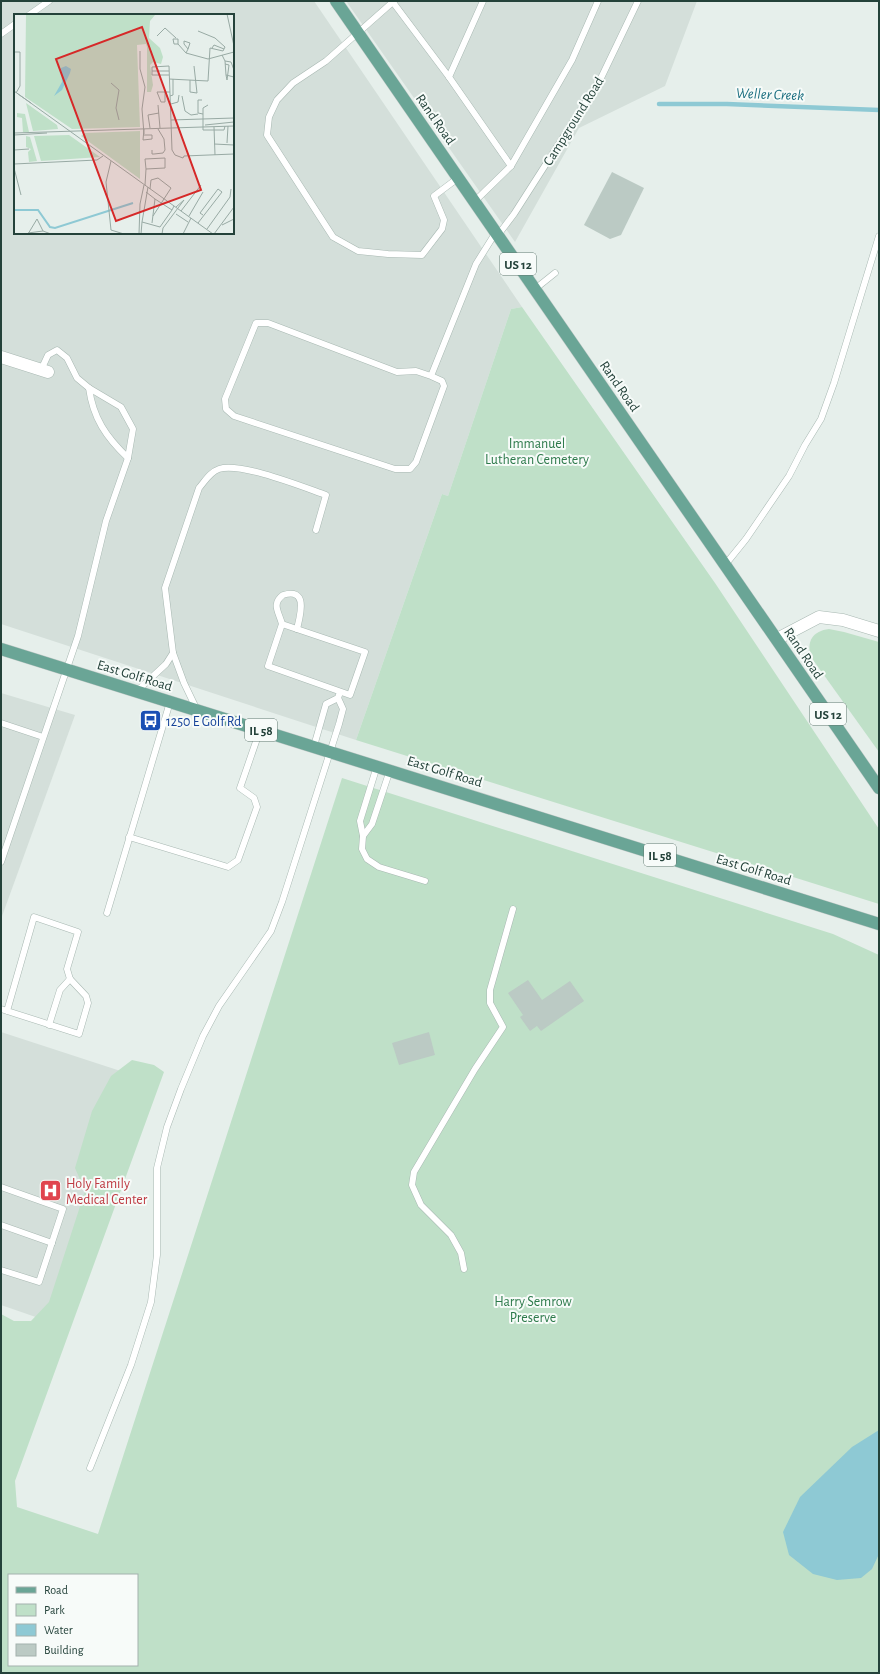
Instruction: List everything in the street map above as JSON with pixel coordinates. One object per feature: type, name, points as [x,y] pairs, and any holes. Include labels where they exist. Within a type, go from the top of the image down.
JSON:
[{"type":"main road","name":"Rand Road","points":[[336,1],[879,788]]},
{"type":"main road","name":"East Golf Road","points":[[1,649],[878,923]]},
{"type":"street","points":[[1,357],[45,371]]},
{"type":"street","points":[[777,639],[819,617],[843,620],[879,631]]},
{"type":"lane","points":[[30,14],[49,1]]},
{"type":"lane","points":[[448,77],[483,1]]},
{"type":"lane","points":[[475,201],[511,166],[572,60],[598,1]]},
{"type":"lane","name":"Campground Road","points":[[431,376],[476,264],[497,234],[514,214],[601,78],[638,1]]},
{"type":"lane","points":[[458,178],[434,196],[444,220],[443,225],[442,229],[422,255],[358,251],[333,238],[266,135],[269,117],[277,100],[293,83],[326,61],[359,34],[393,2],[511,166]]},
{"type":"lane","points":[[1,34],[14,25]]},
{"type":"lane","points":[[725,565],[746,539],[789,476],[805,445],[821,419],[834,383],[879,236]]},
{"type":"lane","points":[[536,289],[555,273]]},
{"type":"lane","points":[[256,323],[268,323],[397,372],[416,371],[431,376],[442,381],[444,386],[416,462],[410,469],[395,469],[234,416],[226,409],[226,399],[256,323]]},
{"type":"lane","points":[[1,862],[78,636],[106,521],[128,458],[133,429],[121,407],[89,388],[77,378],[67,358],[57,350],[48,355],[45,371]]},
{"type":"lane","points":[[89,388],[91,405],[99,420],[112,443],[128,458]]},
{"type":"lane","points":[[197,710],[184,683],[173,653],[165,588],[199,488],[208,476],[218,469],[227,467],[251,470],[326,495],[316,530]]},
{"type":"lane","points":[[282,624],[296,629],[365,652],[350,695],[339,695],[268,666],[282,624],[276,607],[276,602],[283,594],[293,594],[301,600],[302,606],[296,629]]},
{"type":"lane","points":[[137,691],[166,664],[173,653]]},
{"type":"lane","points":[[314,746],[326,704],[339,695]]},
{"type":"lane","points":[[90,1468],[131,1365],[151,1302],[157,1255],[157,1168],[167,1127],[203,1036],[219,1006],[271,930],[282,902],[331,752],[343,709],[339,695]]},
{"type":"lane","points":[[107,913],[170,702]]},
{"type":"lane","points":[[1,723],[43,737]]},
{"type":"lane","points":[[129,838],[228,867],[238,860],[257,806],[254,798],[240,788],[260,730]]},
{"type":"lane","points":[[377,766],[360,820],[363,836],[362,848],[367,859],[379,867],[425,881]]},
{"type":"lane","points":[[363,836],[372,824],[390,770]]},
{"type":"lane","points":[[464,1269],[461,1253],[451,1236],[421,1205],[412,1185],[414,1172],[428,1146],[475,1069],[503,1027],[490,1003],[490,990],[513,909]]},
{"type":"lane","points":[[34,917],[78,932],[67,969],[70,979],[86,996],[88,1003],[79,1034],[4,1010],[34,917]]},
{"type":"lane","points":[[49,1024],[60,990],[70,979]]},
{"type":"lane","points":[[1,1187],[63,1209],[39,1282],[1,1270]]},
{"type":"lane","points":[[1,1225],[52,1243]]},
{"type":"shaded area","points":[[1,1],[314,1],[522,307],[511,309],[448,496],[442,494],[356,740],[1,624]]},
{"type":"shaded area","points":[[346,1],[697,1],[665,86],[579,128],[515,242]]},
{"type":"shaded area","points":[[1,693],[75,715],[1,919]]},
{"type":"shaded area","name":"Holy Family Medical Center","points":[[1,1032],[142,1078],[53,1323],[1,1305]]},
{"type":"green space","name":"Immanuel Lutheran Cemetery","points":[[522,307],[715,583],[879,829],[879,904],[356,740],[442,494],[448,496],[511,309]]},
{"type":"green space","points":[[829,629],[879,642],[879,752],[811,657],[809,646],[812,638],[819,632]]},
{"type":"green space","name":"Harry Semrow Preserve","points":[[342,778],[833,934],[879,955],[879,1673],[1,1673],[1,1314],[14,1321],[31,1321],[49,1302],[85,1191],[75,1168],[92,1111],[111,1076],[132,1060],[154,1065],[164,1072],[15,1481],[17,1507],[98,1534]]},
{"type":"water","points":[[879,1430],[879,1554],[872,1569],[861,1578],[837,1580],[813,1574],[789,1555],[783,1532],[800,1497],[852,1447]]},
{"type":"building","points":[[612,172],[644,188],[621,235],[610,239],[584,225]]},
{"type":"building","points":[[528,980],[542,1000],[570,981],[584,1001],[541,1031],[537,1026],[530,1031],[520,1017],[523,1015],[508,993]]},
{"type":"building","points":[[429,1032],[435,1055],[399,1065],[392,1043]]},
{"type":"waterway","name":"Weller Creek","points":[[659,104],[727,104],[879,110]]},
{"type":"place","name":"1250 E Golf Rd","points":[[151,721]]},
{"type":"place","name":"Holy Family Medical Center","points":[[51,1191]]}]
